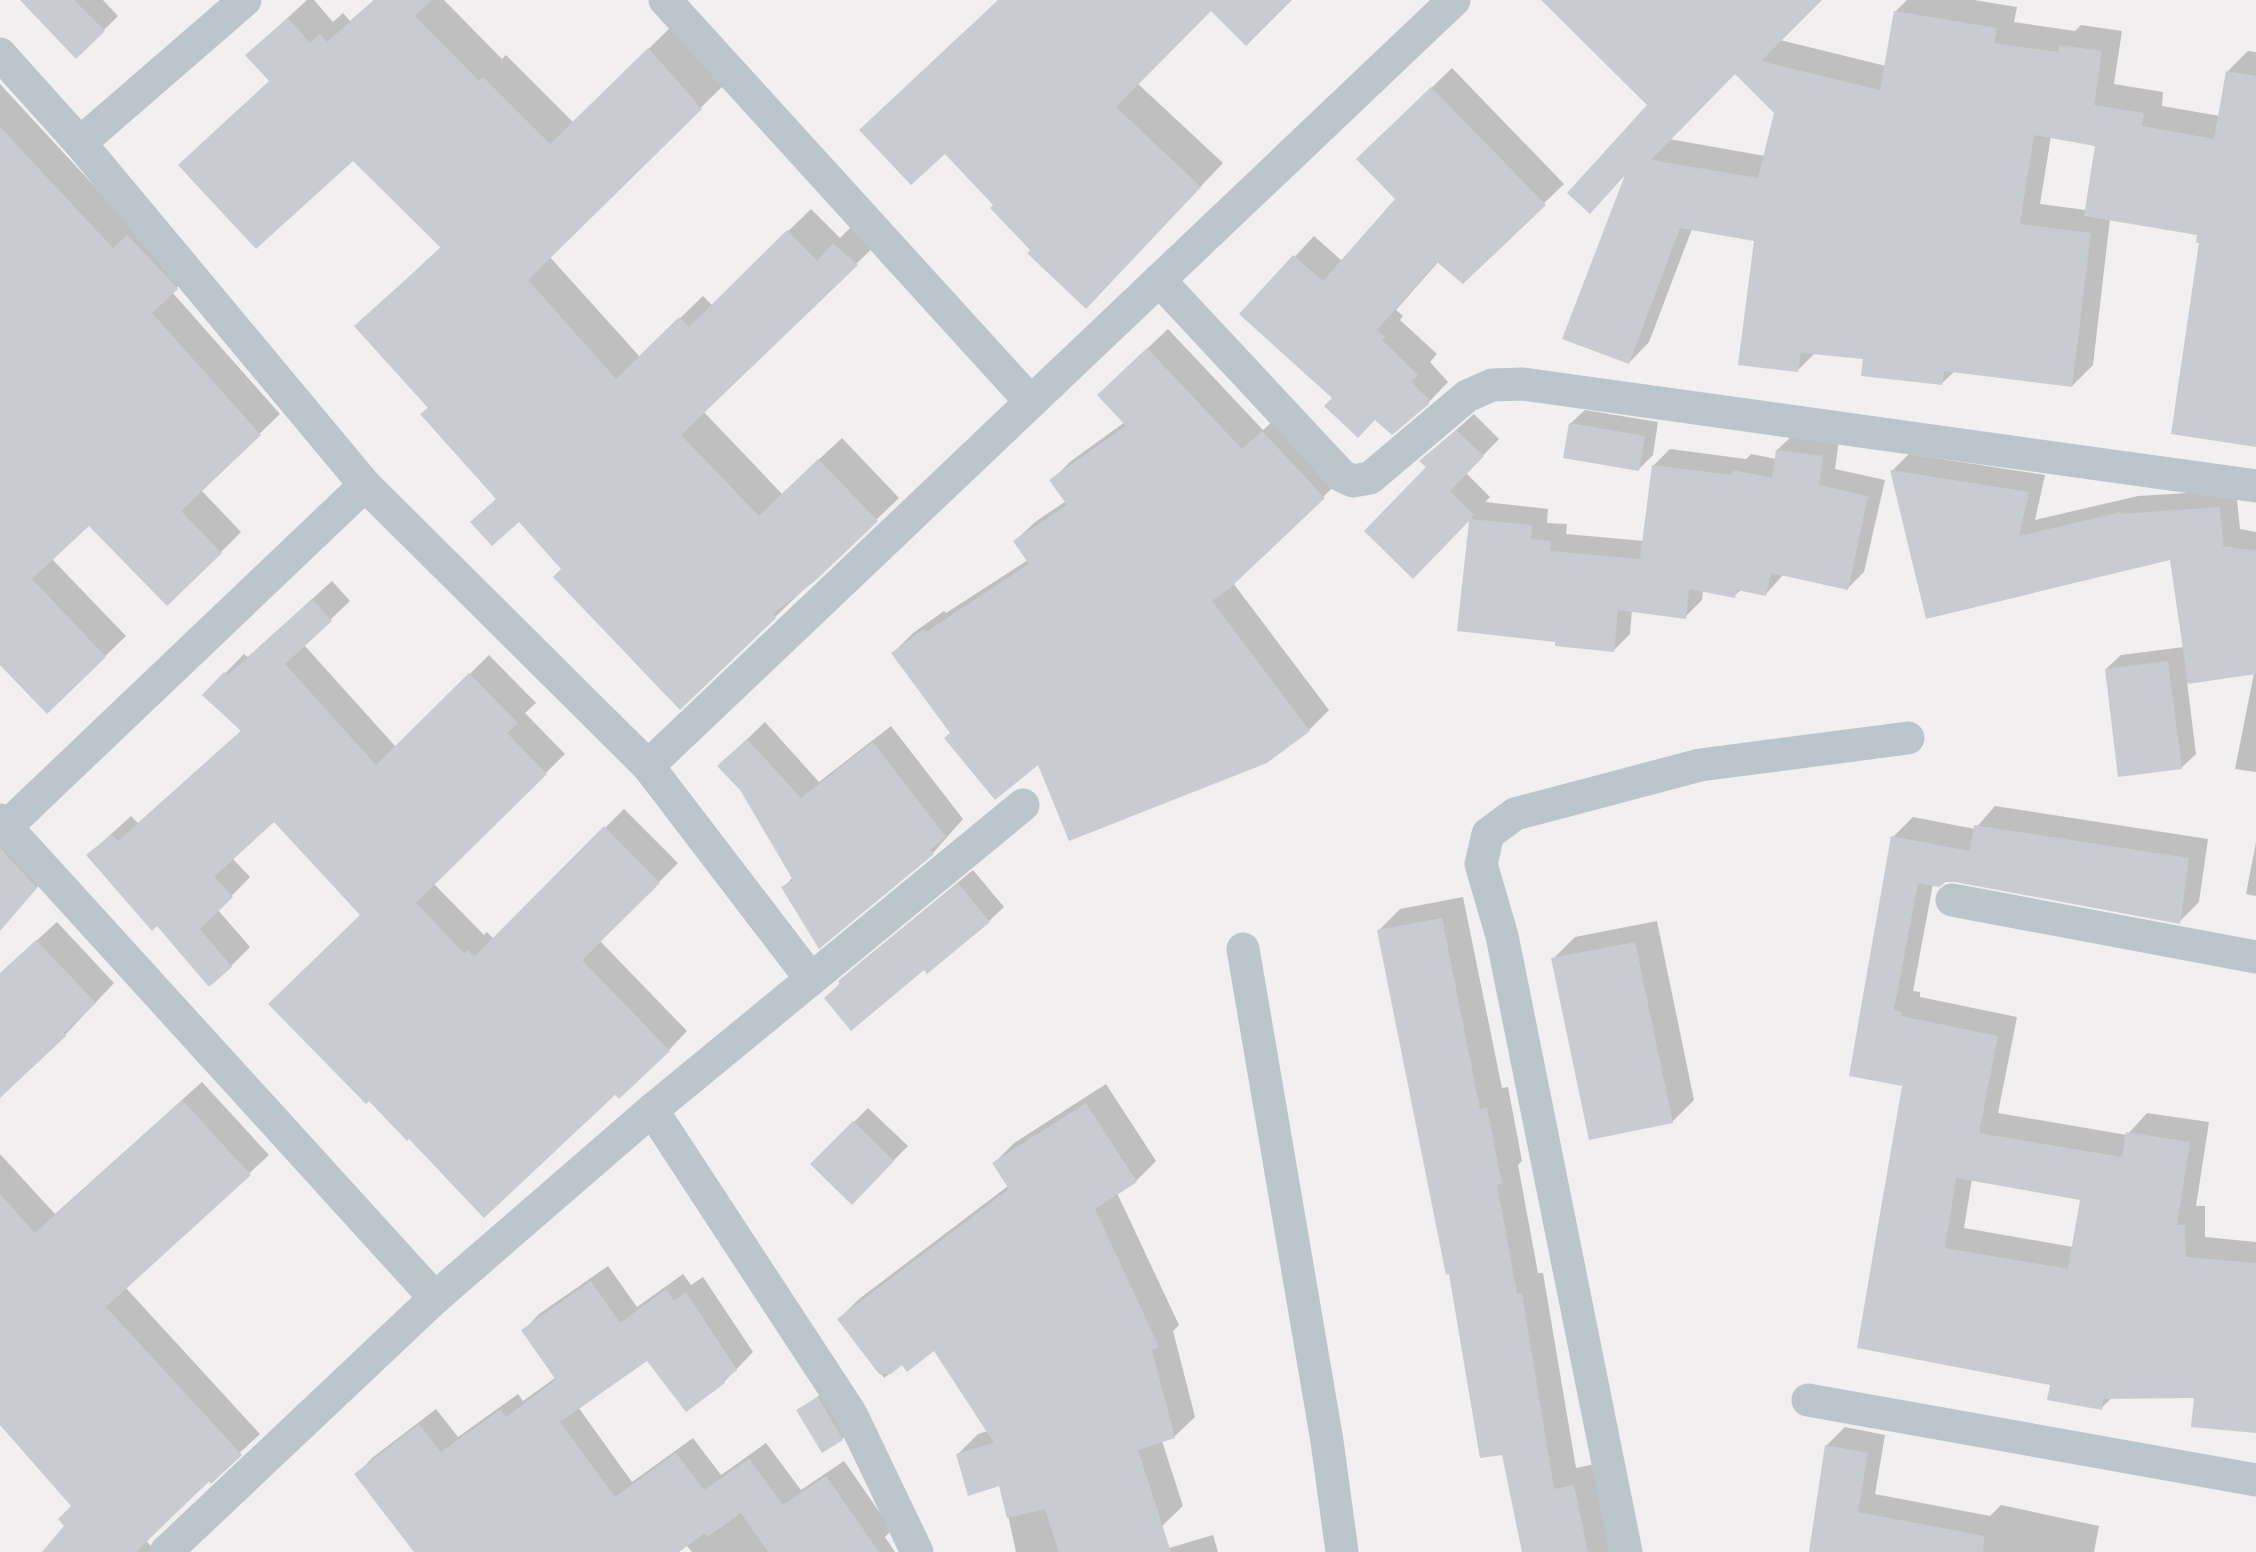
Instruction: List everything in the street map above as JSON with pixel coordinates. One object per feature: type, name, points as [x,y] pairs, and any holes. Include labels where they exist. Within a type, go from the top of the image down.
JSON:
[{"type":"street","points":[[80,143],[245,0]]},
{"type":"street","points":[[665,0],[1031,402]]},
{"type":"street","points":[[648,766],[1452,1]]},
{"type":"street","points":[[0,54],[80,143],[365,485],[648,766],[811,979]]},
{"type":"street","points":[[1159,280],[1342,476],[1353,481],[1370,478],[1467,396],[1492,385],[1523,384],[2256,486]]},
{"type":"street","points":[[365,485],[3,824],[435,1298]]},
{"type":"street","points":[[1626,1552],[1502,936],[1481,864],[1488,834],[1515,814],[1700,765],[1908,738]]},
{"type":"street","points":[[166,1552],[435,1298],[652,1110],[1023,805]]},
{"type":"street","points":[[1953,900],[2256,957]]},
{"type":"street","points":[[1243,949],[1327,1441],[1342,1552]]},
{"type":"street","points":[[652,1110],[850,1414],[917,1552]]},
{"type":"street","points":[[1808,1400],[2256,1480]]},
{"type":"building","points":[[20,0],[74,0],[105,31],[76,59]]},
{"type":"building","points":[[375,0],[432,0],[415,16],[479,81],[483,77],[550,144],[648,48],[702,109],[528,280],[616,379],[679,317],[689,327],[787,230],[817,261],[833,243],[858,265],[681,435],[759,516],[818,459],[878,521],[815,581],[773,614],[776,618],[680,710],[553,577],[561,569],[519,522],[492,546],[470,522],[496,499],[420,414],[428,408],[354,326],[441,248],[353,161],[256,249],[178,165],[269,81],[245,55],[288,18],[310,43],[320,34],[327,42]]},
{"type":"building","points":[[998,0],[1292,0],[1246,46],[1211,11],[1116,107],[1201,187],[1086,309],[1027,253],[1030,250],[990,208],[993,205],[945,154],[911,185],[859,130]]},
{"type":"building","points":[[1541,0],[1822,0],[1761,61],[1880,90],[1894,11],[1997,28],[1994,43],[2058,52],[2059,45],[2102,51],[2094,105],[2144,113],[2142,126],[2214,139],[2226,71],[2256,76],[2256,447],[2171,434],[2199,243],[2196,243],[2197,235],[2084,216],[2095,146],[2034,135],[2020,224],[2091,233],[2072,387],[1944,371],[1942,385],[1861,376],[1863,359],[1801,353],[1798,372],[1738,365],[1754,241],[1680,228],[1629,364],[1562,339],[1625,175],[1590,214],[1567,193],[1647,105]],"holes":[[[1735,74],[1774,113],[1758,178],[1651,160]]]},
{"type":"building","points":[[1431,87],[1546,205],[1463,284],[1437,262],[1377,330],[1385,337],[1382,340],[1418,375],[1411,382],[1429,399],[1429,404],[1392,435],[1375,420],[1358,438],[1324,406],[1332,398],[1239,314],[1293,255],[1323,281],[1395,199],[1356,159]]},
{"type":"building","points":[[0,127],[113,248],[127,235],[178,289],[152,313],[261,435],[181,511],[222,553],[167,606],[89,526],[32,579],[106,657],[47,714],[0,665]]},
{"type":"building","points":[[1147,348],[1242,449],[1262,431],[1325,498],[1230,588],[1212,601],[1310,731],[1267,763],[1069,841],[1038,765],[995,800],[944,738],[950,733],[891,653],[924,629],[926,632],[1029,564],[1013,541],[1067,505],[1049,480],[1126,426],[1097,395]]},
{"type":"building","points":[[1569,423],[1645,436],[1639,471],[1563,458]]},
{"type":"building","points":[[1456,430],[1484,456],[1450,491],[1474,515],[1470,519],[1532,525],[1531,539],[1551,541],[1550,551],[1640,559],[1652,465],[1732,475],[1733,470],[1772,478],[1776,450],[1823,456],[1819,485],[1868,496],[1848,590],[1771,573],[1766,596],[1737,590],[1735,598],[1689,589],[1686,619],[1618,610],[1614,652],[1555,646],[1555,642],[1457,631],[1469,521],[1413,579],[1364,531],[1426,467],[1419,461]]},
{"type":"building","points":[[1890,470],[2029,492],[2019,536],[2121,512],[2121,514],[2220,507],[2223,546],[2256,551],[2256,674],[2188,684],[2170,560],[1926,619]]},
{"type":"building","points":[[312,599],[332,621],[285,664],[376,765],[469,673],[518,723],[507,733],[547,774],[416,903],[464,953],[468,950],[474,957],[604,826],[660,883],[582,960],[670,1051],[619,1099],[615,1095],[484,1218],[409,1139],[407,1141],[369,1101],[366,1104],[268,1004],[360,915],[274,822],[214,877],[233,897],[200,929],[232,967],[209,987],[157,926],[152,931],[86,855],[112,834],[118,841],[241,731],[202,695],[224,672],[228,675]]},
{"type":"building","points":[[2168,661],[2182,769],[2118,777],[2105,669]]},
{"type":"building","points":[[747,739],[801,798],[873,742],[946,837],[930,850],[934,854],[819,949],[781,887],[793,880],[740,790],[717,766]]},
{"type":"building","points":[[1974,825],[2189,858],[2180,924],[1955,882],[1946,882],[1939,887],[1918,883],[1894,1010],[1902,1012],[1901,1016],[1998,1036],[1979,1133],[2122,1157],[2126,1132],[2190,1142],[2177,1225],[2185,1225],[2186,1257],[2256,1263],[2256,1433],[2191,1427],[2194,1398],[2103,1399],[2102,1410],[2047,1400],[2050,1385],[1857,1348],[1902,1086],[1849,1076],[1891,836],[1970,851]],"holes":[[[1956,1178],[2080,1200],[2068,1269],[1945,1248]]]},
{"type":"building","points":[[0,848],[37,888],[0,931]]},
{"type":"building","points":[[958,883],[990,922],[927,974],[924,970],[851,1031],[824,998],[840,984],[838,981]]},
{"type":"building","points":[[1442,918],[1480,1109],[1487,1107],[1502,1184],[1497,1185],[1517,1294],[1522,1293],[1554,1489],[1574,1485],[1588,1552],[1522,1552],[1502,1455],[1480,1458],[1449,1274],[1446,1275],[1377,930]]},
{"type":"building","points":[[36,940],[96,1003],[64,1033],[66,1036],[0,1098],[0,973]]},
{"type":"building","points":[[1635,942],[1673,1123],[1589,1140],[1551,958]]},
{"type":"building","points":[[182,1100],[251,1175],[106,1307],[242,1455],[211,1484],[209,1481],[136,1552],[42,1552],[64,1526],[58,1519],[71,1506],[0,1425],[0,1194],[35,1233]]},
{"type":"building","points":[[1086,1103],[1137,1182],[1095,1209],[1159,1347],[1152,1350],[1175,1438],[1138,1450],[1171,1552],[1059,1552],[1045,1509],[1007,1518],[999,1486],[968,1496],[956,1454],[994,1443],[934,1351],[907,1372],[902,1365],[891,1374],[879,1374],[837,1319],[1009,1189],[992,1163]]},
{"type":"building","points":[[853,1121],[894,1161],[852,1205],[810,1164]]},
{"type":"building","points":[[591,1281],[620,1323],[666,1289],[674,1301],[686,1292],[737,1370],[723,1381],[725,1383],[686,1412],[647,1361],[560,1422],[615,1497],[676,1453],[704,1490],[749,1459],[783,1505],[826,1476],[879,1552],[768,1552],[741,1513],[707,1537],[705,1533],[679,1552],[414,1552],[354,1474],[419,1424],[441,1452],[500,1410],[506,1417],[556,1380],[521,1330]]},
{"type":"building","points":[[818,1397],[843,1440],[822,1453],[796,1410]]},
{"type":"building","points":[[1825,1445],[1868,1453],[1858,1512],[1984,1536],[1983,1552],[1809,1552]]}]
